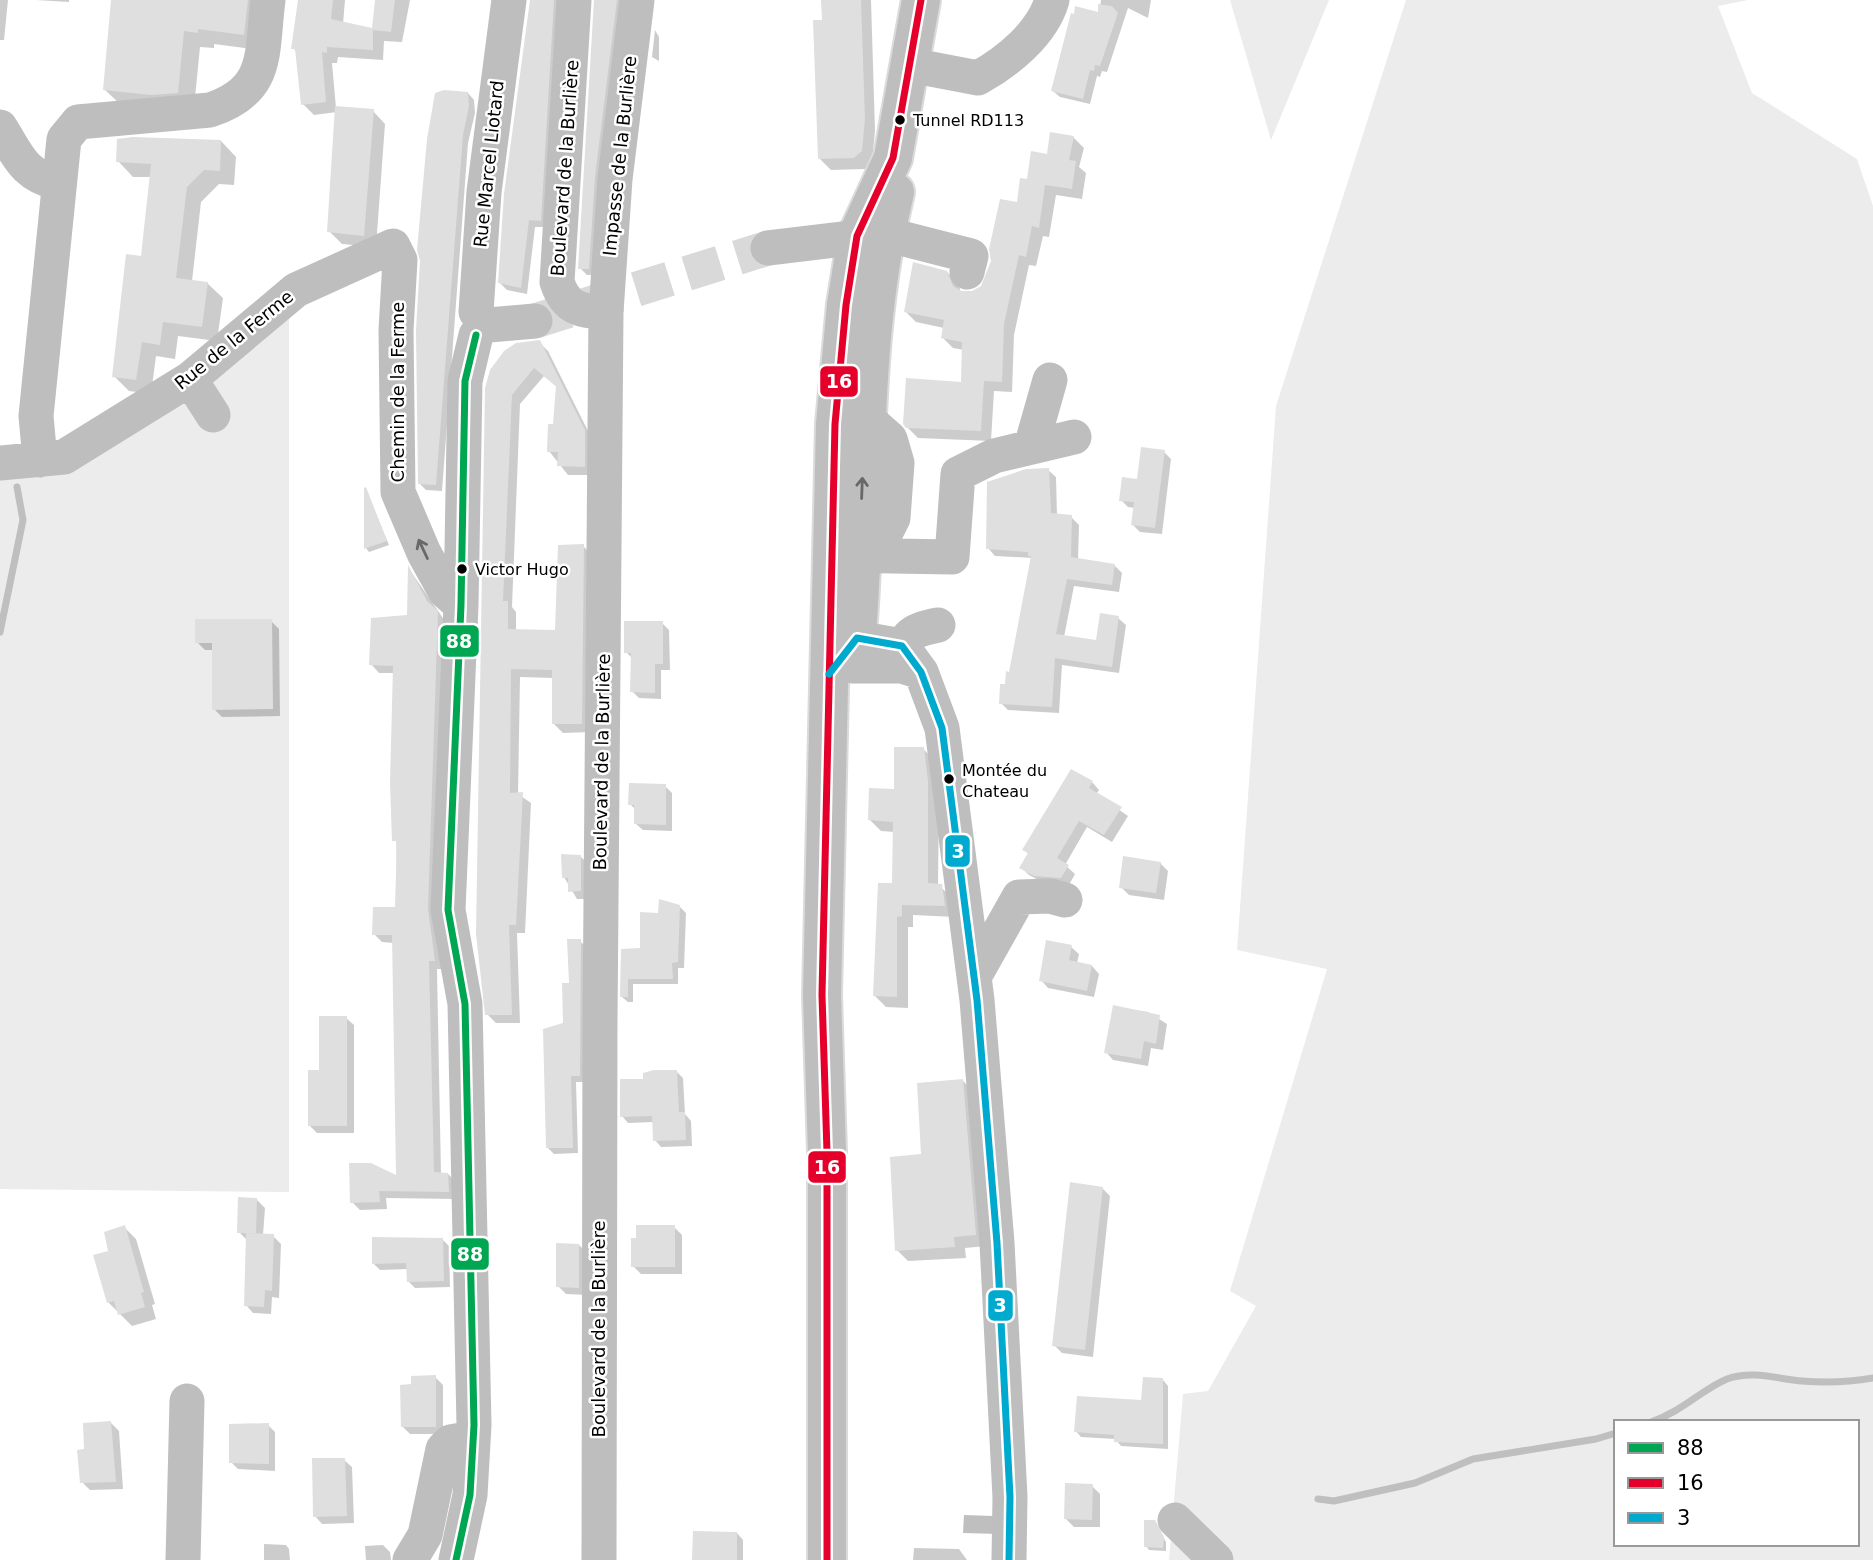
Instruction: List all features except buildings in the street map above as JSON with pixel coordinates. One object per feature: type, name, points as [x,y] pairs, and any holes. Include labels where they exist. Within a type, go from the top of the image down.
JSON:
[{"type":"main road","points":[[915,66],[921,0]]},
{"type":"main road","points":[[848,656],[833,597],[854,554],[835,424],[846,305],[871,235],[934,0]]},
{"type":"main road","points":[[827,1560],[827,1152],[848,656],[871,336],[863,306],[871,235]]},
{"type":"street","points":[[40,460],[36,416],[64,139],[78,122],[210,110],[228,104],[242,94],[258,74],[268,0]]},
{"type":"street","name":"Boulevard de la Burlière","points":[[574,0],[557,282],[562,297],[569,306],[579,311],[607,312],[600,1019],[599,1560]]},
{"type":"street","name":"Impasse de la Burlière","points":[[607,312],[615,179],[637,0]]},
{"type":"street","points":[[871,235],[908,0]]},
{"type":"street","points":[[915,66],[978,78],[1006,62],[1048,12],[1052,0]]},
{"type":"street","name":"Rue Marcel Liotard","points":[[456,1560],[470,1495],[473,1438],[465,1004],[448,910],[461,605],[465,381],[480,324],[484,192],[509,4]]},
{"type":"street","points":[[0,127],[24,164],[37,178],[58,183]]},
{"type":"street","points":[[768,248],[871,235],[971,256],[967,272]]},
{"type":"street","name":"Rue de la Ferme","points":[[0,463],[64,457],[190,379],[296,290],[393,246]]},
{"type":"street","name":"Chemin de la Ferme","points":[[393,246],[400,260],[396,330],[398,492],[424,553],[445,591],[461,605]]},
{"type":"street","points":[[480,324],[535,321]]},
{"type":"street","points":[[190,379],[213,415]]},
{"type":"street","points":[[1031,447],[1050,380]]},
{"type":"street","points":[[854,554],[952,557],[958,474],[994,456],[1074,437]]},
{"type":"street","points":[[938,625],[915,630],[908,661],[942,728],[974,977],[997,1243],[1010,1497],[1009,1560]]},
{"type":"street","points":[[848,656],[908,661]]},
{"type":"street","points":[[974,977],[1020,897],[1049,896],[1065,900]]},
{"type":"street","points":[[183,1560],[187,1401]]},
{"type":"street","points":[[410,1560],[425,1535],[443,1449],[450,1442],[473,1438]]},
{"type":"street","points":[[1175,1520],[1216,1560]]},
{"type":"shaded area","points":[[1230,0],[1329,0],[1271,140]]},
{"type":"shaded area","points":[[1406,0],[1748,0],[1718,6],[1752,93],[1857,159],[1873,206],[1873,1560],[1169,1560],[1183,1394],[1208,1391],[1256,1306],[1230,1291],[1327,969],[1237,950],[1276,406]]},
{"type":"shaded area","points":[[289,310],[289,1192],[0,1189],[0,477]]},
{"type":"shaded area","points":[[964,1515],[993,1516],[999,1534],[963,1533]]},
{"type":"waterway","points":[[0,632],[23,520],[17,487]]},
{"type":"waterway","points":[[1655,1420],[1727,1379],[1737,1376],[1756,1375],[1820,1382],[1873,1378]]},
{"type":"waterway","points":[[1318,1499],[1334,1501],[1415,1483],[1473,1459],[1596,1439],[1614,1434]]},
{"type":"tunnel","points":[[535,321],[768,248]]},
{"type":"transit line","name":"16","points":[[827,1560],[827,1152],[822,995],[835,424],[846,305],[857,236],[893,158],[921,0]]},
{"type":"transit line","name":"88","points":[[456,1560],[470,1495],[474,1425],[465,1004],[448,910],[461,605],[465,381],[476,335]]},
{"type":"transit line","name":"3","points":[[829,674],[857,638],[902,646],[921,672],[942,728],[977,1000],[997,1243],[1010,1497],[1009,1560]]},
{"type":"place","name":"Tunnel RD113","points":[[900,120]]},
{"type":"place","name":"Victor Hugo","points":[[462,569]]},
{"type":"place","name":"Montée du Chateau","points":[[949,779]]}]
